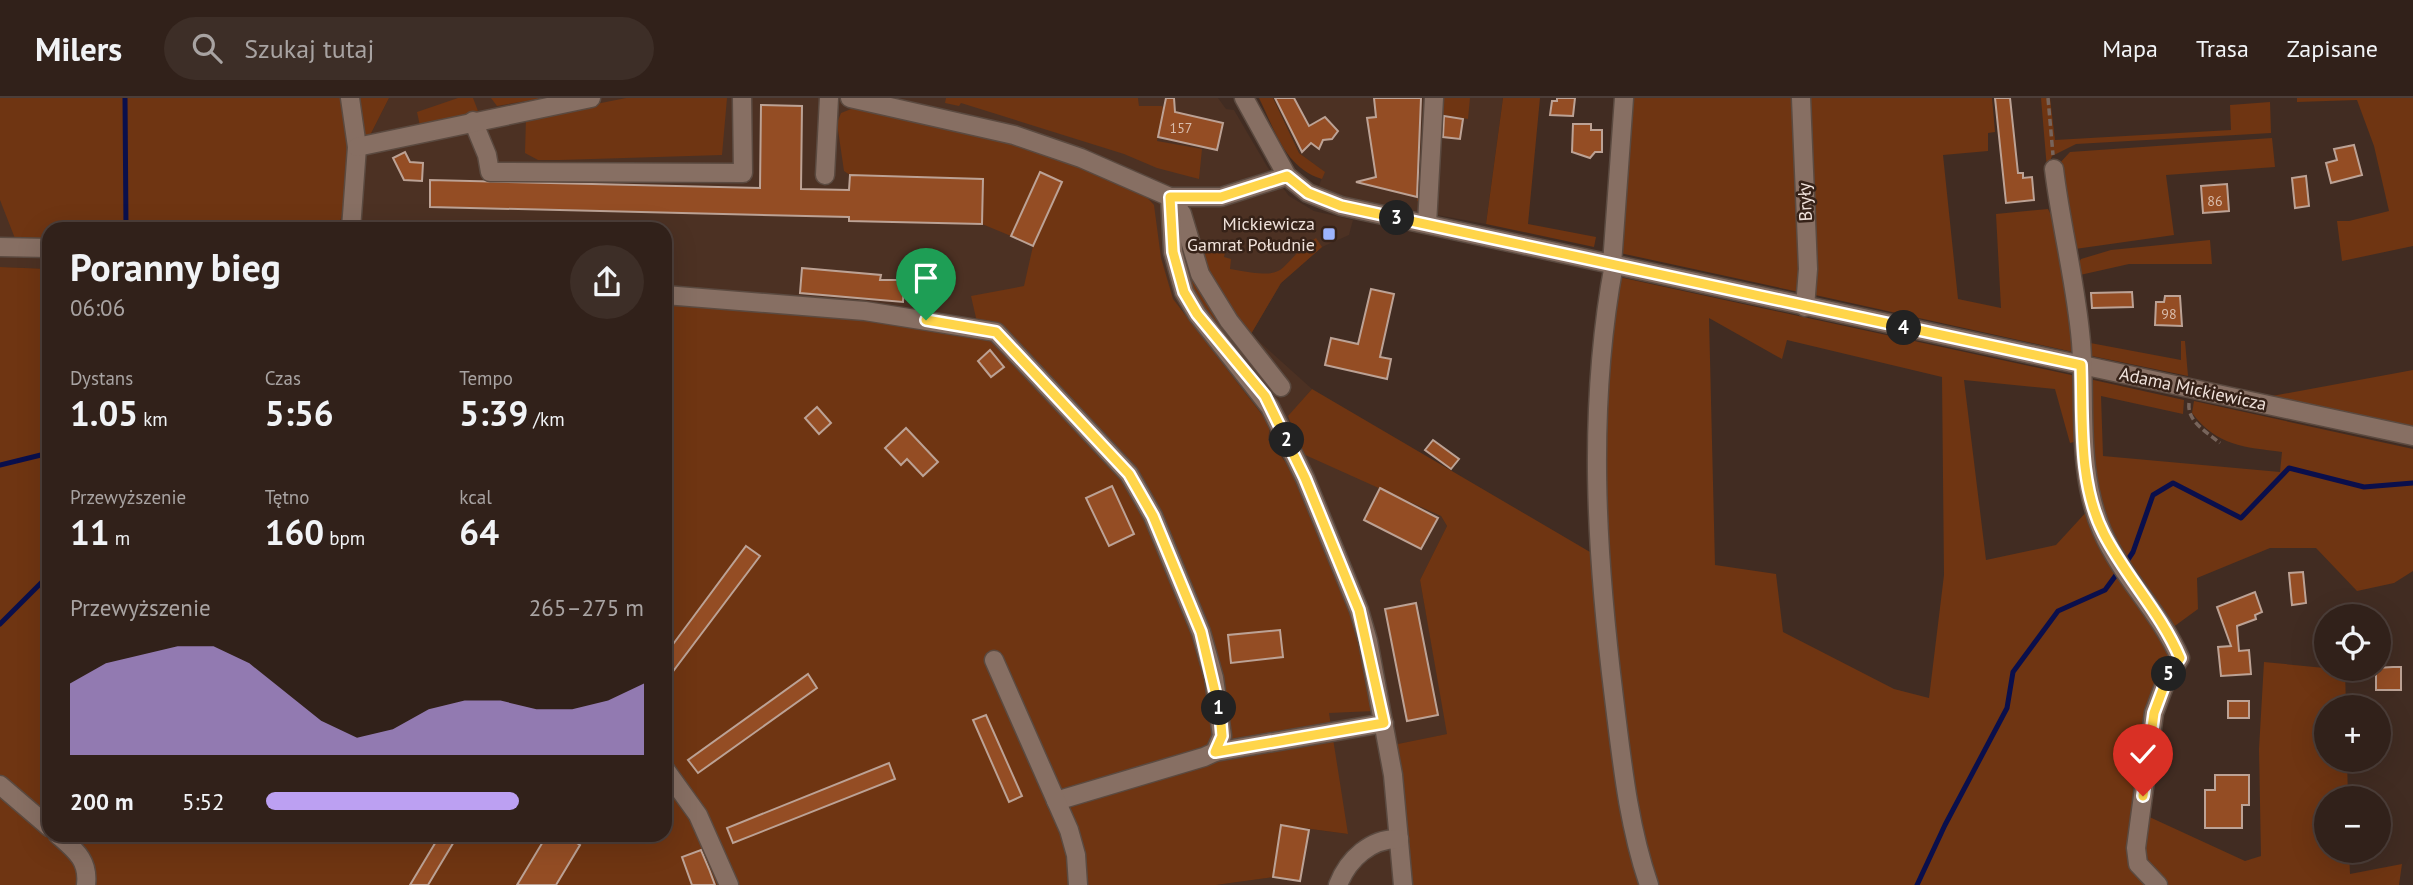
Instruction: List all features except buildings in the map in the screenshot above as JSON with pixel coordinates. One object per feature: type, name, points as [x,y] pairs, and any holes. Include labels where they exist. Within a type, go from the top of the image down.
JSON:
[{"type":"street","points":[[351,98],[356,147],[351,222]]},
{"type":"street","points":[[356,147],[590,98]]},
{"type":"street","points":[[473,121],[487,155],[490,172],[743,173],[741,98]]},
{"type":"street","points":[[825,175],[829,98]]},
{"type":"street","points":[[850,98],[1014,135],[1081,158],[1170,197],[1221,197],[1287,176]]},
{"type":"street","name":"Adama Mickiewicza","points":[[1244,98],[1287,176],[1308,193],[1341,206],[2413,436]]},
{"type":"street","points":[[1427,224],[1434,98]]},
{"type":"street","points":[[1624,98],[1613,264],[1599,363],[1597,516],[1605,624],[1631,828],[1649,885]]},
{"type":"street","name":"Bryły","points":[[1801,98],[1808,269],[1805,307]]},
{"type":"street","points":[[2054,169],[2081,343],[2083,448],[2088,482],[2103,533],[2129,577],[2168,633],[2180,658],[2167,678],[2154,713],[2136,848],[2138,864],[2158,885]]},
{"type":"street","points":[[1170,197],[1182,214],[1200,274],[1229,321],[1281,387]]},
{"type":"street","points":[[1170,197],[1173,252],[1184,292],[1197,314],[1265,396],[1305,478],[1359,610],[1393,775],[1403,885]]},
{"type":"street","points":[[0,247],[42,248]]},
{"type":"street","points":[[672,296],[865,311],[996,332],[1129,474],[1141,493],[1201,632],[1214,678],[1222,736],[1215,752]]},
{"type":"street","points":[[994,660],[1056,801],[1076,855],[1078,885]]},
{"type":"street","points":[[1056,801],[1215,752],[1384,723]]},
{"type":"street","points":[[672,779],[698,815],[729,885]]},
{"type":"street","points":[[0,785],[42,821]]},
{"type":"street","points":[[1338,885],[1349,865],[1376,841],[1399,839]]},
{"type":"street","points":[[65,842],[85,863],[86,885]]},
{"type":"path","points":[[2048,98],[2054,169]]},
{"type":"path","points":[[2192,389],[2189,416],[2220,443]]},
{"type":"shaded area","points":[[0,98],[42,222],[42,269],[0,267]]},
{"type":"shaded area","points":[[0,98],[389,98],[357,161],[340,222],[42,222],[42,241],[16,241],[0,200]]},
{"type":"shaded area","points":[[389,98],[962,98],[1139,114],[1138,98],[1218,98],[1226,109],[1234,110],[1268,168],[1289,196],[1314,211],[1353,220],[1349,235],[1322,247],[1281,283],[1251,334],[1312,389],[1288,417],[1441,516],[1447,526],[1420,580],[1448,734],[1389,746],[1403,885],[1216,885],[1272,877],[1281,825],[1348,834],[1112,486],[1134,534],[1109,546],[672,299],[672,222],[340,222],[357,161]]},
{"type":"shaded area","points":[[458,98],[473,98],[478,111],[420,126],[417,112]]},
{"type":"shaded area","points":[[491,98],[538,98],[538,99],[497,106]]},
{"type":"shaded area","points":[[626,98],[727,98],[722,155],[538,160],[525,153],[526,118]]},
{"type":"shaded area","points":[[946,98],[1138,98],[1139,106],[1162,106],[1164,109],[1157,141],[1202,149],[1199,179],[1157,168],[1124,154],[961,103],[959,106],[945,103]]},
{"type":"shaded area","points":[[1259,98],[1273,98],[1299,153],[1325,172],[1322,179],[1309,174],[1290,157],[1276,135]]},
{"type":"shaded area","points":[[1273,98],[1503,98],[1486,224],[1329,195],[1318,189],[1324,172],[1299,153]]},
{"type":"shaded area","points":[[1426,98],[1470,98],[1468,119],[1440,114],[1423,202],[1417,201]]},
{"type":"shaded area","points":[[1503,98],[1540,98],[1528,224],[1596,237],[1594,247],[1486,224]]},
{"type":"shaded area","points":[[1627,98],[1797,98],[1799,292],[1620,253]]},
{"type":"shaded area","points":[[1804,98],[1992,98],[1995,132],[1988,133],[1988,151],[1943,155],[1958,299],[2001,308],[1996,214],[2048,209],[2066,258],[2075,302],[2077,340],[2073,352],[1815,295]]},
{"type":"shaded area","points":[[2041,98],[2050,98],[2055,140],[2231,130],[2230,105],[2270,102],[2271,133],[2076,144],[2052,156],[2047,169]]},
{"type":"shaded area","points":[[2297,98],[2413,98],[2413,246],[2342,261],[2337,221],[2349,221],[2389,211],[2374,146],[2357,100],[2297,102]]},
{"type":"shaded area","points":[[856,107],[999,137],[1137,187],[1154,205],[1161,258],[1173,299],[1270,425],[1268,440],[1298,478],[1359,640],[1374,711],[1329,713],[1348,834],[1281,825],[1273,877],[1216,885],[0,885],[0,267],[42,269],[42,842],[672,842],[672,296],[979,331],[971,296],[1024,286],[1033,246],[1062,182],[1040,172],[1011,236],[982,224],[982,179],[850,175],[844,171],[837,123],[841,113]],"holes":[[[1112,486],[1134,534],[1109,546],[1087,498]]]},
{"type":"shaded area","points":[[2272,138],[2275,167],[2166,175],[2174,235],[2075,249],[2058,165],[2070,152]]},
{"type":"shaded area","points":[[1316,238],[1322,247],[1281,283],[1251,334],[1213,285],[1199,251],[1213,245],[1226,248],[1224,257],[1231,259],[1230,269],[1274,273]]},
{"type":"shaded area","points":[[1178,240],[1266,382],[1267,389],[1236,354],[1193,295]]},
{"type":"shaded area","points":[[2210,240],[2212,264],[2129,264],[2080,275],[2085,340],[2075,270],[2081,259],[2111,250]]},
{"type":"shaded area","points":[[1619,277],[2076,376],[2078,441],[2070,443],[2055,389],[1964,380],[1986,560],[2056,545],[2089,509],[2178,654],[2167,678],[2136,848],[2158,885],[1403,885],[1388,746],[1447,734],[1420,580],[1447,526],[1441,516],[1303,454],[1288,416],[1312,389],[1590,552],[1606,714],[1617,718],[1603,522],[1605,357]],"holes":[[[1709,318],[1782,359],[1787,340],[1942,377],[1944,575],[1929,698],[1894,689],[1783,632],[1776,574],[1715,565]]]},
{"type":"shaded area","points":[[2181,341],[2185,341],[2188,376],[2087,355],[2085,342],[2181,360]]},
{"type":"shaded area","points":[[2413,370],[2413,430],[2267,397]]},
{"type":"shaded area","points":[[2089,379],[2184,400],[2183,414],[2101,396],[2103,456],[2280,472],[2282,452],[2243,446],[2221,439],[2201,424],[2192,413],[2194,401],[2413,449],[2413,571],[2394,583],[2357,591],[2316,548],[2270,548],[2197,578],[2198,609],[2172,628],[2118,550],[2096,498],[2090,440]]},
{"type":"shaded area","points":[[2264,662],[2314,667],[2314,681],[2345,681],[2346,695],[2314,695],[2314,772],[2347,772],[2348,786],[2314,786],[2314,863],[2350,863],[2350,874],[2402,864],[2399,885],[2166,885],[2152,868],[2146,853],[2145,815],[2245,861],[2261,856],[2259,749]]},
{"type":"waterway","points":[[125,98],[126,222]]},
{"type":"waterway","points":[[0,465],[42,455]]},
{"type":"waterway","points":[[2125,564],[2133,552],[2153,495],[2173,483],[2241,518],[2289,468],[2364,487],[2413,483]]},
{"type":"waterway","points":[[1917,885],[1945,825],[2007,708],[2013,672],[2058,611],[2105,590],[2119,571]]},
{"type":"waterway","points":[[0,624],[42,582]]},
{"type":"place","name":"Mickiewicza Gamrat Południe","points":[[1329,234]]},
{"type":"route","points":[[926,320],[996,332],[1129,474],[1153,516],[1201,632],[1214,678],[1220,713],[1222,736],[1215,752],[1384,723],[1359,610],[1305,478],[1265,396],[1197,314],[1184,292],[1173,252],[1170,197],[1221,197],[1287,176],[1308,193],[1341,206],[2081,365],[2083,448],[2094,508],[2103,533],[2132,582],[2168,633],[2180,658],[2167,678],[2154,713],[2143,796]]}]
